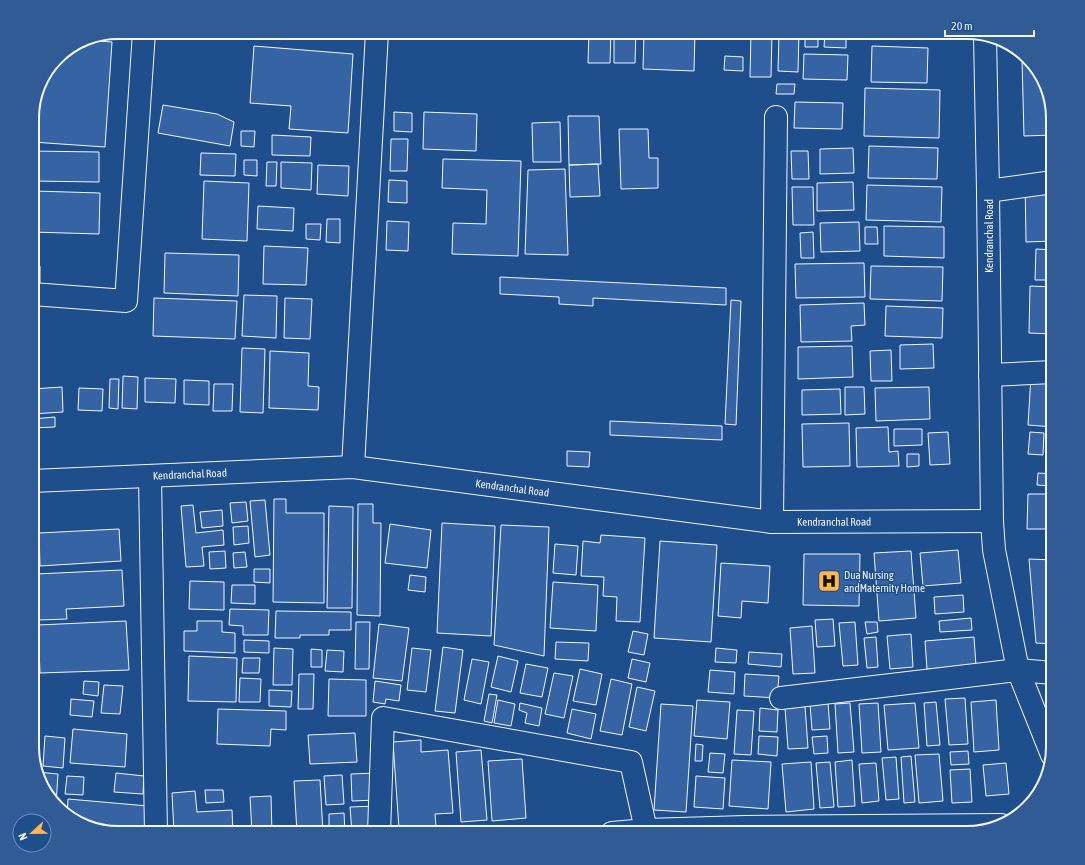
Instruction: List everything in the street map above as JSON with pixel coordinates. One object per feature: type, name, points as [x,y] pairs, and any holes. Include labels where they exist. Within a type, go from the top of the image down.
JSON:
[{"type":"street","points":[[39,295],[126,301],[144,39]]},
{"type":"street","points":[[353,467],[377,39]]},
{"type":"street","name":"Kendranchal Road","points":[[985,41],[992,521],[994,550],[1018,670],[1046,740]]},
{"type":"street","points":[[772,522],[776,117]]},
{"type":"street","name":"Kendranchal Road","points":[[988,191],[1046,183]]},
{"type":"street","points":[[990,375],[1046,372]]},
{"type":"street","name":"Kendranchal Road","points":[[39,481],[353,467],[772,522],[992,521]]},
{"type":"street","points":[[150,476],[156,826]]},
{"type":"street","points":[[781,698],[1018,670],[1046,672]]},
{"type":"street","points":[[379,826],[383,718],[631,762],[645,826]]},
{"type":"street","points":[[950,826],[972,826]]},
{"type":"building","points":[[589,39],[611,39],[610,63],[588,63]]},
{"type":"building","points":[[614,39],[636,39],[635,63],[614,63]]},
{"type":"building","points":[[644,39],[695,39],[694,71],[643,69]]},
{"type":"building","points":[[751,39],[772,39],[771,77],[750,77]]},
{"type":"building","points":[[779,39],[799,39],[798,72],[778,71]]},
{"type":"building","points":[[805,39],[818,39],[818,47],[805,47]]},
{"type":"building","points":[[825,39],[846,39],[846,48],[824,47]]},
{"type":"building","points":[[101,41],[112,42],[105,147],[39,142],[39,113],[41,102],[43,92],[52,74],[62,62],[74,52],[83,47]]},
{"type":"building","points":[[254,46],[353,54],[348,133],[289,129],[291,106],[250,103]]},
{"type":"building","points":[[872,46],[928,48],[927,83],[871,82]]},
{"type":"building","points":[[804,54],[848,55],[847,80],[803,79]]},
{"type":"building","points":[[725,56],[743,57],[743,71],[724,70]]},
{"type":"building","points":[[1022,61],[1030,70],[1040,88],[1046,118],[1046,135],[1024,136]]},
{"type":"building","points":[[777,84],[795,84],[794,94],[776,94]]},
{"type":"building","points":[[865,88],[940,90],[939,138],[864,136]]},
{"type":"building","points":[[795,102],[843,103],[842,129],[794,128]]},
{"type":"building","points":[[163,105],[217,114],[234,122],[230,146],[158,133]]},
{"type":"building","points":[[394,112],[412,113],[412,132],[394,131]]},
{"type":"building","points":[[424,112],[477,114],[476,151],[423,149]]},
{"type":"building","points":[[568,116],[599,116],[601,164],[569,165]]},
{"type":"building","points":[[560,122],[561,162],[533,162],[532,123]]},
{"type":"building","points":[[619,129],[648,129],[649,158],[658,158],[658,188],[621,189]]},
{"type":"building","points":[[241,131],[255,131],[254,147],[241,146]]},
{"type":"building","points":[[272,135],[311,137],[310,156],[272,155]]},
{"type":"building","points":[[391,139],[408,139],[407,171],[390,171]]},
{"type":"building","points":[[869,146],[938,148],[937,179],[868,178]]},
{"type":"building","points":[[853,148],[854,173],[820,174],[820,149]]},
{"type":"building","points":[[39,151],[99,152],[99,182],[39,181]]},
{"type":"building","points":[[791,151],[808,151],[809,179],[792,179]]},
{"type":"building","points":[[201,153],[236,154],[235,176],[200,175]]},
{"type":"building","points":[[443,159],[521,161],[518,256],[452,254],[453,223],[486,224],[487,190],[442,188]]},
{"type":"building","points":[[244,160],[257,160],[257,176],[244,175]]},
{"type":"building","points":[[267,162],[277,162],[276,186],[266,186]]},
{"type":"building","points":[[281,162],[312,163],[311,190],[281,188]]},
{"type":"building","points":[[598,164],[600,196],[570,197],[569,165]]},
{"type":"building","points":[[318,165],[349,166],[348,196],[317,194]]},
{"type":"building","points":[[565,169],[568,255],[525,254],[528,170]]},
{"type":"building","points":[[1025,177],[1046,177],[1046,241],[1026,242]]},
{"type":"building","points":[[389,180],[407,181],[407,203],[388,202]]},
{"type":"building","points":[[204,181],[249,183],[247,241],[202,239]]},
{"type":"building","points":[[853,182],[854,210],[817,211],[817,183]]},
{"type":"building","points":[[867,185],[942,187],[941,222],[866,220]]},
{"type":"building","points":[[792,187],[813,187],[814,225],[793,225]]},
{"type":"building","points":[[39,191],[100,193],[99,234],[39,232]]},
{"type":"building","points":[[258,206],[294,208],[293,231],[257,229]]},
{"type":"building","points":[[327,219],[340,219],[340,243],[326,242]]},
{"type":"building","points":[[387,221],[409,222],[408,251],[386,250]]},
{"type":"building","points":[[859,222],[860,251],[821,252],[820,223]]},
{"type":"building","points":[[306,224],[321,224],[320,240],[306,239]]},
{"type":"building","points":[[884,226],[944,227],[944,258],[884,256]]},
{"type":"building","points":[[865,227],[877,227],[878,244],[865,244]]},
{"type":"building","points":[[813,232],[814,258],[801,258],[800,233]]},
{"type":"building","points":[[264,246],[308,248],[306,285],[263,284]]},
{"type":"building","points":[[1036,249],[1046,250],[1046,280],[1035,280]]},
{"type":"building","points":[[165,253],[239,255],[238,296],[164,293]]},
{"type":"building","points":[[864,263],[865,297],[796,298],[795,264]]},
{"type":"building","points":[[39,266],[40,266],[39,288]]},
{"type":"building","points":[[871,266],[943,267],[942,301],[870,299]]},
{"type":"building","points":[[500,277],[726,288],[726,305],[593,298],[593,306],[559,304],[559,297],[500,294]]},
{"type":"building","points":[[1030,286],[1046,287],[1046,334],[1029,333]]},
{"type":"building","points":[[244,295],[277,296],[276,338],[242,336]]},
{"type":"building","points":[[154,298],[237,301],[235,339],[153,336]]},
{"type":"building","points":[[285,298],[312,299],[310,339],[284,338]]},
{"type":"building","points":[[731,300],[741,301],[736,425],[725,424]]},
{"type":"building","points":[[864,303],[865,325],[851,326],[852,341],[801,342],[800,305]]},
{"type":"building","points":[[886,306],[943,308],[942,338],[885,336]]},
{"type":"building","points":[[933,344],[934,368],[900,369],[900,345]]},
{"type":"building","points":[[852,346],[853,377],[798,379],[798,347]]},
{"type":"building","points":[[242,348],[265,349],[263,413],[240,412]]},
{"type":"building","points":[[891,350],[892,381],[871,381],[870,351]]},
{"type":"building","points":[[270,351],[309,353],[308,386],[319,387],[318,410],[269,408]]},
{"type":"building","points":[[123,376],[138,377],[137,409],[122,408]]},
{"type":"building","points":[[1031,376],[1046,377],[1046,426],[1028,425]]},
{"type":"building","points":[[145,378],[176,379],[175,403],[145,402]]},
{"type":"building","points":[[110,379],[119,379],[118,409],[109,408]]},
{"type":"building","points":[[184,380],[209,381],[209,405],[184,404]]},
{"type":"building","points":[[214,384],[233,384],[232,411],[213,411]]},
{"type":"building","points":[[62,387],[63,412],[39,414],[39,389]]},
{"type":"building","points":[[845,387],[864,387],[865,414],[845,415]]},
{"type":"building","points":[[929,387],[930,419],[876,421],[875,388]]},
{"type":"building","points":[[79,388],[103,389],[102,411],[78,410]]},
{"type":"building","points":[[840,389],[841,414],[802,415],[802,390]]},
{"type":"building","points":[[55,417],[55,427],[39,428],[39,418]]},
{"type":"building","points":[[610,421],[722,426],[722,440],[610,435]]},
{"type":"building","points":[[849,423],[850,466],[803,467],[802,424]]},
{"type":"building","points":[[888,427],[889,452],[898,451],[899,466],[857,467],[856,428]]},
{"type":"building","points":[[894,429],[922,429],[922,445],[894,446]]},
{"type":"building","points":[[948,432],[950,464],[930,465],[928,433]]},
{"type":"building","points":[[1030,432],[1044,433],[1043,455],[1028,454]]},
{"type":"building","points":[[567,451],[590,452],[589,467],[567,466]]},
{"type":"building","points":[[907,454],[919,454],[919,466],[907,467]]},
{"type":"building","points":[[1038,473],[1046,474],[1046,486],[1037,485]]},
{"type":"building","points":[[1028,494],[1046,494],[1046,529],[1027,529]]},
{"type":"building","points":[[274,499],[286,499],[286,513],[324,513],[324,603],[273,602]]},
{"type":"building","points":[[265,500],[270,555],[255,557],[250,501]]},
{"type":"building","points":[[246,502],[248,521],[232,523],[230,503]]},
{"type":"building","points":[[358,504],[373,504],[373,523],[381,523],[380,616],[357,615]]},
{"type":"building","points":[[193,505],[196,533],[223,530],[224,545],[202,547],[204,566],[186,567],[181,506]]},
{"type":"building","points":[[329,506],[353,507],[352,608],[327,608]]},
{"type":"building","points":[[222,510],[223,526],[202,528],[200,512]]},
{"type":"building","points":[[442,523],[495,526],[491,636],[437,633]]},
{"type":"building","points":[[390,524],[431,530],[427,568],[385,563]]},
{"type":"building","points":[[501,525],[549,527],[544,656],[494,645]]},
{"type":"building","points":[[248,526],[249,543],[234,545],[233,527]]},
{"type":"building","points":[[119,529],[121,561],[40,566],[39,533]]},
{"type":"building","points":[[601,535],[645,538],[640,622],[616,621],[617,597],[603,596],[604,577],[581,576],[583,541],[600,543]]},
{"type":"building","points":[[660,541],[717,545],[711,642],[654,638]]},
{"type":"building","points":[[555,544],[578,546],[576,575],[553,573]]},
{"type":"building","points":[[958,550],[961,583],[923,586],[920,553]]},
{"type":"building","points":[[225,551],[226,568],[210,569],[209,552]]},
{"type":"building","points":[[911,551],[916,618],[879,621],[874,553]]},
{"type":"building","points":[[245,552],[247,567],[234,568],[233,553]]},
{"type":"building","points":[[804,554],[860,554],[859,606],[803,605]]},
{"type":"building","points":[[1029,559],[1046,560],[1046,644],[1036,643]]},
{"type":"building","points":[[721,563],[770,566],[768,603],[742,601],[741,618],[718,616]]},
{"type":"building","points":[[254,569],[270,569],[270,583],[254,582]]},
{"type":"building","points":[[122,570],[124,606],[66,609],[67,619],[39,620],[39,574]]},
{"type":"building","points":[[410,575],[426,577],[425,592],[408,590]]},
{"type":"building","points":[[190,581],[224,582],[224,610],[189,609]]},
{"type":"building","points":[[553,582],[598,585],[596,631],[550,628]]},
{"type":"building","points":[[232,585],[255,585],[255,604],[231,603]]},
{"type":"building","points":[[963,595],[964,612],[935,614],[934,597]]},
{"type":"building","points":[[230,609],[269,610],[268,635],[243,635],[243,626],[229,625]]},
{"type":"building","points":[[276,611],[351,612],[351,630],[329,630],[329,635],[300,635],[300,638],[275,638]]},
{"type":"building","points":[[971,618],[972,630],[940,632],[939,621]]},
{"type":"building","points":[[833,619],[835,646],[817,647],[815,620]]},
{"type":"building","points":[[126,621],[129,670],[40,673],[39,625]]},
{"type":"building","points":[[197,621],[222,621],[222,632],[235,633],[235,653],[184,651],[184,631],[197,631]]},
{"type":"building","points":[[356,622],[370,622],[369,669],[355,669]]},
{"type":"building","points":[[855,622],[858,665],[843,666],[839,623]]},
{"type":"building","points":[[865,622],[877,622],[878,632],[867,634]]},
{"type":"building","points":[[379,624],[409,628],[402,681],[373,678]]},
{"type":"building","points":[[812,626],[815,673],[793,674],[790,628]]},
{"type":"building","points":[[633,631],[648,634],[644,655],[628,652]]},
{"type":"building","points":[[911,634],[913,667],[890,669],[887,636]]},
{"type":"building","points":[[876,637],[878,667],[867,668],[864,638]]},
{"type":"building","points":[[974,637],[976,666],[927,669],[925,641]]},
{"type":"building","points":[[244,640],[269,641],[269,653],[244,652]]},
{"type":"building","points":[[556,642],[589,643],[588,661],[555,659]]},
{"type":"building","points":[[443,647],[463,650],[455,713],[435,711]]},
{"type":"building","points":[[274,648],[293,649],[292,685],[273,685]]},
{"type":"building","points":[[412,648],[431,650],[426,692],[407,690]]},
{"type":"building","points":[[716,648],[737,650],[736,663],[715,662]]},
{"type":"building","points":[[311,649],[322,650],[322,667],[311,667]]},
{"type":"building","points":[[327,650],[344,651],[343,672],[325,671]]},
{"type":"building","points":[[749,652],[782,654],[781,667],[748,664]]},
{"type":"building","points":[[189,656],[237,658],[236,702],[188,701]]},
{"type":"building","points":[[498,656],[518,661],[511,692],[491,687]]},
{"type":"building","points":[[243,658],[260,658],[259,673],[242,673]]},
{"type":"building","points":[[472,659],[489,662],[481,704],[464,700]]},
{"type":"building","points":[[632,659],[650,663],[646,682],[628,678]]},
{"type":"building","points":[[526,664],[548,668],[542,697],[520,693]]},
{"type":"building","points":[[580,669],[602,674],[596,705],[573,701]]},
{"type":"building","points":[[710,670],[735,672],[734,694],[708,692]]},
{"type":"building","points":[[554,673],[573,676],[564,718],[545,714]]},
{"type":"building","points":[[299,674],[314,674],[313,709],[298,709]]},
{"type":"building","points":[[745,674],[779,676],[777,698],[744,696]]},
{"type":"building","points":[[240,678],[261,679],[260,702],[239,702]]},
{"type":"building","points":[[329,679],[366,680],[366,716],[328,716]]},
{"type":"building","points":[[611,679],[632,684],[622,735],[600,731]]},
{"type":"building","points":[[84,681],[99,682],[98,696],[83,694]]},
{"type":"building","points":[[375,681],[401,685],[399,701],[386,699],[385,704],[373,702]]},
{"type":"building","points":[[104,685],[123,686],[120,714],[101,713]]},
{"type":"building","points":[[637,687],[655,691],[646,731],[629,727]]},
{"type":"building","points":[[269,690],[292,691],[291,707],[269,706]]},
{"type":"building","points":[[489,694],[497,695],[492,723],[484,721]]},
{"type":"building","points":[[965,698],[968,744],[949,745],[945,699]]},
{"type":"building","points":[[71,699],[94,701],[92,717],[70,715]]},
{"type":"building","points":[[498,700],[515,704],[511,726],[494,723]]},
{"type":"building","points":[[697,700],[730,702],[727,739],[694,736]]},
{"type":"building","points":[[996,700],[999,750],[974,752],[971,702]]},
{"type":"building","points":[[936,702],[940,745],[927,746],[924,703]]},
{"type":"building","points":[[520,703],[542,708],[539,726],[525,723],[527,713],[519,710]]},
{"type":"building","points":[[828,703],[830,729],[812,730],[810,704]]},
{"type":"building","points":[[850,703],[854,752],[838,753],[835,704]]},
{"type":"building","points":[[878,703],[881,752],[862,753],[859,704]]},
{"type":"building","points":[[915,703],[919,748],[888,750],[884,705]]},
{"type":"building","points":[[661,704],[693,706],[686,812],[654,810]]},
{"type":"building","points":[[805,706],[808,748],[788,749],[785,708]]},
{"type":"building","points":[[760,708],[778,710],[777,732],[759,731]]},
{"type":"building","points":[[218,709],[286,711],[286,730],[271,729],[270,746],[217,744]]},
{"type":"building","points":[[572,709],[596,714],[591,739],[567,733]]},
{"type":"building","points":[[737,710],[754,711],[751,755],[734,754]]},
{"type":"building","points":[[73,729],[127,734],[125,767],[70,763]]},
{"type":"building","points":[[355,733],[357,762],[310,764],[308,735]]},
{"type":"building","points":[[45,736],[65,738],[63,768],[43,766]]},
{"type":"building","points":[[759,736],[778,737],[777,756],[758,754]]},
{"type":"building","points":[[827,736],[828,753],[814,754],[812,737]]},
{"type":"building","points":[[421,740],[421,752],[448,750],[453,813],[435,814],[436,826],[399,826],[393,742]]},
{"type":"building","points":[[696,744],[703,745],[702,761],[695,761]]},
{"type":"building","points":[[481,750],[487,820],[461,822],[456,752]]},
{"type":"building","points":[[968,751],[969,764],[951,765],[950,752]]},
{"type":"building","points":[[710,753],[725,754],[723,773],[708,772]]},
{"type":"building","points":[[939,754],[943,801],[919,803],[915,755]]},
{"type":"building","points":[[911,756],[915,802],[904,803],[901,757]]},
{"type":"building","points":[[896,757],[899,799],[886,800],[882,758]]},
{"type":"building","points":[[522,759],[526,818],[492,821],[488,761]]},
{"type":"building","points":[[732,760],[771,762],[768,809],[729,806]]},
{"type":"building","points":[[852,760],[855,806],[838,807],[835,762]]},
{"type":"building","points":[[811,762],[814,809],[786,812],[782,764]]},
{"type":"building","points":[[830,762],[834,807],[820,808],[816,763]]},
{"type":"building","points":[[876,763],[879,801],[862,803],[859,764]]},
{"type":"building","points":[[1006,763],[1009,794],[986,796],[983,765]]},
{"type":"building","points":[[970,769],[972,802],[952,803],[950,770]]},
{"type":"building","points":[[43,773],[58,774],[57,797]]},
{"type":"building","points":[[116,773],[144,776],[143,794],[114,792]]},
{"type":"building","points":[[376,773],[377,800],[352,801],[351,774]]},
{"type":"building","points":[[342,775],[344,804],[326,805],[324,776]]},
{"type":"building","points":[[67,776],[84,777],[83,795],[65,794]]},
{"type":"building","points":[[696,776],[725,778],[723,809],[694,807]]},
{"type":"building","points":[[320,780],[323,826],[297,826],[294,781]]},
{"type":"building","points":[[205,790],[223,790],[224,802],[206,803]]},
{"type":"building","points":[[195,791],[197,812],[232,810],[233,826],[174,826],[172,793]]},
{"type":"building","points":[[271,796],[272,826],[252,826],[250,797]]},
{"type":"building","points":[[68,799],[148,806],[146,826],[118,826],[92,822],[67,807]]},
{"type":"building","points":[[376,806],[377,826],[351,826],[350,807]]},
{"type":"building","points":[[344,813],[345,826],[329,826],[329,814]]},
{"type":"place","name":"Dua Nursing andMaternity Home","points":[[829,581]]}]
